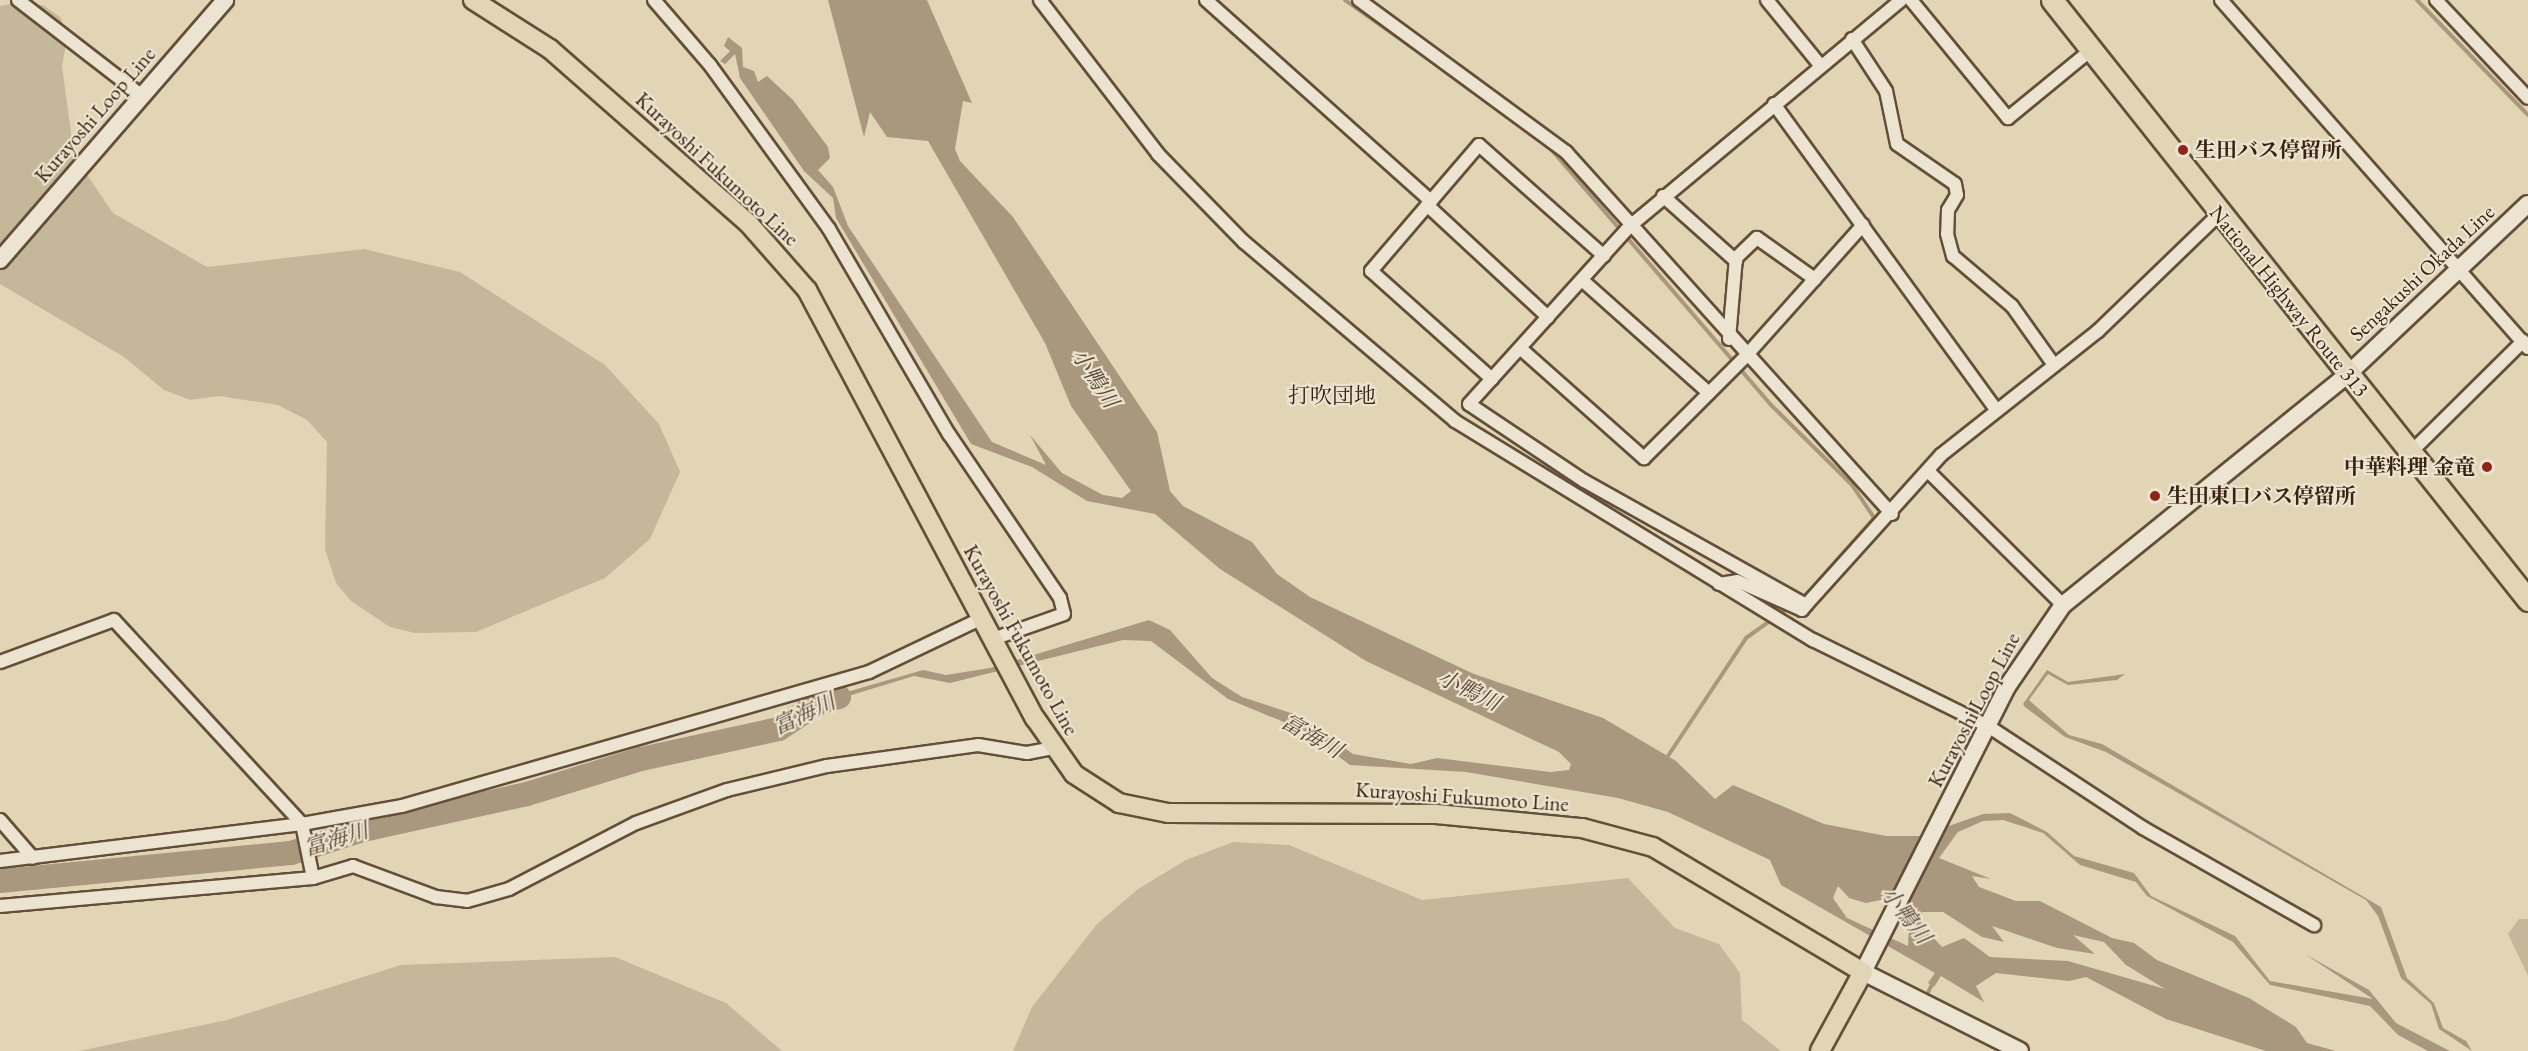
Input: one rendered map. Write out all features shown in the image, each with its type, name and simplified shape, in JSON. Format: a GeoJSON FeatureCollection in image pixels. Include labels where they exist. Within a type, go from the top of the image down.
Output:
{"type":"FeatureCollection","features":[{"type":"Feature","properties":{"kind":"highway","name":"National Highway Route 313"},"geometry":{"type":"LineString","coordinates":[[2052,0],[2219,214],[2528,600]]}},
{"type":"Feature","properties":{"kind":"main road","name":"Kurayoshi Loop Line"},"geometry":{"type":"LineString","coordinates":[[0,260],[225,0]]}},
{"type":"Feature","properties":{"kind":"main road","name":"Kurayoshi Fukumoto Line"},"geometry":{"type":"LineString","coordinates":[[475,0],[550,49],[787,264],[822,315],[994,642],[1053,748],[1096,790],[1143,809],[1426,813],[1616,836],[1686,864],[1863,972]]}},
{"type":"Feature","properties":{"kind":"main road","name":"Sengakushi Okada Line"},"geometry":{"type":"LineString","coordinates":[[2347,375],[2528,204]]}},
{"type":"Feature","properties":{"kind":"main road","name":"Kurayoshi Loop Line"},"geometry":{"type":"LineString","coordinates":[[1863,972],[1988,726],[2034,642],[2063,605],[2347,375]]}},
{"type":"Feature","properties":{"kind":"main road"},"geometry":{"type":"LineString","coordinates":[[1820,1051],[1863,972],[2019,1051]]}},
{"type":"Feature","properties":{"kind":"street"},"geometry":{"type":"LineString","coordinates":[[18,0],[141,95]]}},
{"type":"Feature","properties":{"kind":"street"},"geometry":{"type":"LineString","coordinates":[[654,0],[710,66],[829,230],[950,434],[1060,598],[1064,614],[994,642]]}},
{"type":"Feature","properties":{"kind":"street"},"geometry":{"type":"LineString","coordinates":[[1040,0],[1158,154],[1281,278],[1455,421],[1813,640],[1988,726],[2143,828],[2314,925]]}},
{"type":"Feature","properties":{"kind":"street"},"geometry":{"type":"LineString","coordinates":[[1206,0],[1429,203],[1548,317]]}},
{"type":"Feature","properties":{"kind":"street"},"geometry":{"type":"LineString","coordinates":[[1359,0],[1529,120],[1566,152],[1745,357],[1892,514]]}},
{"type":"Feature","properties":{"kind":"street"},"geometry":{"type":"LineString","coordinates":[[1767,0],[1820,65]]}},
{"type":"Feature","properties":{"kind":"street"},"geometry":{"type":"LineString","coordinates":[[1806,605],[1584,481],[1469,404],[1630,226],[1820,65],[1901,0]]}},
{"type":"Feature","properties":{"kind":"street"},"geometry":{"type":"LineString","coordinates":[[1911,0],[2008,118],[2091,50]]}},
{"type":"Feature","properties":{"kind":"street"},"geometry":{"type":"LineString","coordinates":[[2221,0],[2525,344],[2411,452]]}},
{"type":"Feature","properties":{"kind":"street"},"geometry":{"type":"LineString","coordinates":[[2436,0],[2528,98]]}},
{"type":"Feature","properties":{"kind":"street"},"geometry":{"type":"LineString","coordinates":[[1852,39],[1886,91],[1897,144],[1954,184],[1957,195],[1948,210],[1947,234],[1953,256],[2012,306],[2054,365]]}},
{"type":"Feature","properties":{"kind":"street"},"geometry":{"type":"LineString","coordinates":[[1774,104],[1996,409]]}},
{"type":"Feature","properties":{"kind":"street"},"geometry":{"type":"LineString","coordinates":[[1492,379],[1371,271],[1479,145],[1604,256]]}},
{"type":"Feature","properties":{"kind":"street"},"geometry":{"type":"LineString","coordinates":[[1663,196],[1736,261]]}},
{"type":"Feature","properties":{"kind":"street"},"geometry":{"type":"LineString","coordinates":[[1719,584],[1737,581],[1802,610],[1892,514],[1928,471],[1996,409],[2106,323],[2219,214]]}},
{"type":"Feature","properties":{"kind":"street"},"geometry":{"type":"LineString","coordinates":[[1520,348],[1644,458],[1745,357],[1863,225]]}},
{"type":"Feature","properties":{"kind":"street"},"geometry":{"type":"LineString","coordinates":[[1729,339],[1736,261],[1757,238],[1815,279]]}},
{"type":"Feature","properties":{"kind":"street"},"geometry":{"type":"LineString","coordinates":[[1582,280],[1709,393]]}},
{"type":"Feature","properties":{"kind":"street"},"geometry":{"type":"LineString","coordinates":[[1928,471],[2063,605]]}},
{"type":"Feature","properties":{"kind":"street"},"geometry":{"type":"LineString","coordinates":[[0,861],[303,827],[402,806],[869,672],[982,618]]}},
{"type":"Feature","properties":{"kind":"street"},"geometry":{"type":"LineString","coordinates":[[0,662],[114,620],[303,827],[313,875]]}},
{"type":"Feature","properties":{"kind":"street"},"geometry":{"type":"LineString","coordinates":[[0,906],[313,875],[353,866],[436,897],[467,901],[509,889],[636,823],[727,790],[827,766],[978,745],[1027,753],[1053,748]]}},
{"type":"Feature","properties":{"kind":"street"},"geometry":{"type":"LineString","coordinates":[[0,820],[33,858]]}},
{"type":"Feature","properties":{"kind":"shaded area"},"geometry":{"type":"Polygon","coordinates":[[[16,3],[43,5],[61,18],[67,39],[62,66],[72,140],[81,166],[113,213],[207,267],[364,249],[460,272],[605,365],[659,424],[680,472],[650,539],[605,578],[476,632],[415,633],[390,627],[351,601],[336,583],[325,549],[327,442],[307,420],[278,405],[219,396],[190,400],[164,390],[124,357],[0,284],[0,6],[16,3]]]}},
{"type":"Feature","properties":{"kind":"shaded area"},"geometry":{"type":"Polygon","coordinates":[[[1233,842],[1289,845],[1422,900],[1628,878],[1675,928],[1719,944],[1740,973],[1742,1020],[1781,1051],[1013,1051],[1032,1007],[1097,924],[1138,889],[1186,860],[1233,842]]]}},
{"type":"Feature","properties":{"kind":"shaded area"},"geometry":{"type":"Polygon","coordinates":[[[2519,919],[2528,919],[2528,976],[2508,934],[2519,919]]]}},
{"type":"Feature","properties":{"kind":"shaded area"},"geometry":{"type":"Polygon","coordinates":[[[615,957],[726,1003],[782,1051],[79,1051],[227,1020],[401,965],[615,957]]]}},
{"type":"Feature","properties":{"kind":"water","name":"小鴨川"},"geometry":{"type":"Polygon","coordinates":[[[828,0],[927,0],[972,103],[963,101],[955,149],[960,161],[1013,217],[1157,432],[1170,491],[1183,506],[1252,542],[1277,574],[1310,597],[1474,674],[1603,718],[1676,761],[1715,799],[1733,785],[1824,824],[1886,836],[1920,836],[1983,814],[2010,813],[2047,832],[2074,856],[2134,873],[2151,896],[2235,936],[2270,981],[2373,999],[2305,954],[2369,990],[2396,1023],[2450,1051],[2428,1051],[2398,1035],[2370,1006],[2270,985],[2233,942],[2147,896],[2136,882],[2080,865],[2043,833],[2003,820],[1983,821],[1958,832],[1939,858],[1991,879],[1972,876],[1979,887],[2016,901],[2040,901],[2112,938],[2134,943],[2157,960],[2249,998],[2296,1027],[2307,1043],[2336,1051],[2266,1051],[2166,1019],[2086,977],[2069,981],[1996,973],[1976,986],[1984,1002],[1941,976],[1934,987],[1928,983],[1935,973],[1781,885],[1770,860],[1668,812],[1618,798],[1466,772],[1350,765],[1303,730],[1228,699],[1151,641],[1123,640],[950,683],[914,676],[809,708],[805,704],[923,670],[946,675],[990,668],[1149,620],[1170,630],[1212,678],[1242,697],[1297,715],[1353,754],[1411,764],[1437,758],[1550,772],[1569,770],[1571,764],[1559,752],[1366,661],[1220,569],[1155,514],[1087,501],[1032,467],[971,444],[836,218],[833,198],[804,171],[740,78],[735,54],[725,64],[720,61],[730,51],[724,46],[728,37],[742,48],[743,67],[754,71],[758,82],[767,76],[793,100],[828,147],[830,158],[818,170],[833,187],[848,226],[992,442],[1046,465],[1030,435],[1062,473],[1103,495],[1122,498],[1131,491],[1071,406],[1045,343],[928,141],[887,137],[870,112],[864,137],[828,0]],[[1838,886],[1833,898],[1847,918],[1908,946],[1909,926],[1890,898],[1866,903],[1849,898],[1838,886]],[[1922,912],[1922,925],[1942,947],[1964,938],[1990,957],[2068,961],[2165,989],[2126,965],[2104,942],[2073,935],[2095,954],[2057,948],[1992,926],[2004,942],[1982,937],[1943,912],[1922,912]]]}},
{"type":"Feature","properties":{"kind":"water"},"geometry":{"type":"Polygon","coordinates":[[[2047,670],[2068,682],[2125,674],[2117,680],[2068,685],[2048,674],[2029,700],[2069,735],[2102,744],[2381,907],[2407,978],[2434,1003],[2443,1028],[2466,1041],[2472,1051],[2439,1029],[2431,1004],[2401,978],[2378,916],[2366,900],[2106,752],[2065,737],[2025,707],[2023,704],[2047,670]]]}},
{"type":"Feature","properties":{"kind":"waterway"},"geometry":{"type":"LineString","coordinates":[[1345,0],[1433,62]]}},
{"type":"Feature","properties":{"kind":"waterway"},"geometry":{"type":"LineString","coordinates":[[2417,0],[2528,115]]}},
{"type":"Feature","properties":{"kind":"waterway"},"geometry":{"type":"LineString","coordinates":[[1550,148],[1771,405],[1852,485],[1874,518],[1802,599]]}},
{"type":"Feature","properties":{"kind":"waterway"},"geometry":{"type":"LineString","coordinates":[[1666,759],[1746,638],[1788,608]]}},
{"type":"Feature","properties":{"kind":"waterway","name":"富海川"},"geometry":{"type":"LineString","coordinates":[[0,881],[291,853],[363,830],[527,794],[641,759],[779,729],[818,703],[839,697]]}},
{"type":"Feature","properties":{"kind":"waterway"},"geometry":{"type":"LineString","coordinates":[[1926,997],[1933,982]]}},
{"type":"Feature","properties":{"kind":"place","name":"生田バス停留所"},"geometry":{"type":"Point","coordinates":[2183,150]}},
{"type":"Feature","properties":{"kind":"place","name":"中華料理 金竜"},"geometry":{"type":"Point","coordinates":[2487,467]}},
{"type":"Feature","properties":{"kind":"place","name":"生田東口バス停留所"},"geometry":{"type":"Point","coordinates":[2155,496]}},
{"type":"Feature","properties":{"kind":"district","name":"打吹団地"},"geometry":{"type":"Point","coordinates":[1332,396]}}]}
